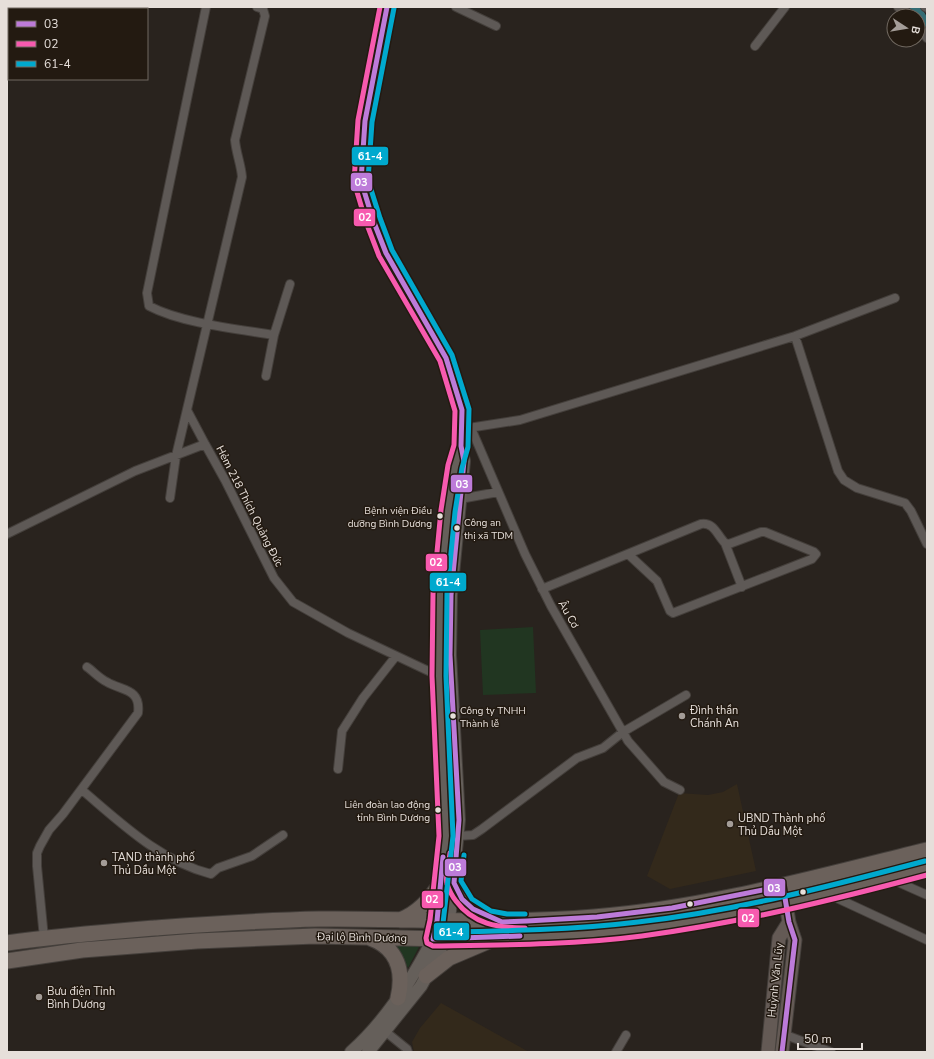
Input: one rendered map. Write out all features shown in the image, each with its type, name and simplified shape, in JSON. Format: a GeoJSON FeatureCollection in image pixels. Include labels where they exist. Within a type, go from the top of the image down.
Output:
{"type":"FeatureCollection","features":[{"type":"Feature","properties":{"kind":"highway","name":"Đại lộ Bình Dương"},"geometry":{"type":"LineString","coordinates":[[7,943],[44,938],[217,924],[318,919],[502,922],[581,918],[648,912],[696,904],[782,886],[794,876],[859,860],[868,865],[927,850]]}},
{"type":"Feature","properties":{"kind":"highway","name":"Đại lộ Bình Dương"},"geometry":{"type":"LineString","coordinates":[[7,961],[46,955],[197,941],[315,936],[439,939],[585,934],[640,929],[786,904],[927,868]]}},
{"type":"Feature","properties":{"kind":"highway"},"geometry":{"type":"LineString","coordinates":[[399,921],[415,912],[447,883],[473,909],[502,922]]}},
{"type":"Feature","properties":{"kind":"highway"},"geometry":{"type":"LineString","coordinates":[[782,886],[786,904]]}},
{"type":"Feature","properties":{"kind":"highway"},"geometry":{"type":"LineString","coordinates":[[439,939],[443,921]]}},
{"type":"Feature","properties":{"kind":"highway"},"geometry":{"type":"LineString","coordinates":[[368,937],[385,946],[397,961],[401,974],[398,998]]}},
{"type":"Feature","properties":{"kind":"highway"},"geometry":{"type":"LineString","coordinates":[[426,976],[441,963],[458,953],[501,937]]}},
{"type":"Feature","properties":{"kind":"highway"},"geometry":{"type":"LineString","coordinates":[[44,938],[46,955]]}},
{"type":"Feature","properties":{"kind":"main road"},"geometry":{"type":"LineString","coordinates":[[387,7],[365,121],[361,181],[373,220],[386,253],[446,358],[467,428],[455,466],[439,676],[459,820],[458,836],[447,883],[443,921]]}},
{"type":"Feature","properties":{"kind":"main road"},"geometry":{"type":"LineString","coordinates":[[450,543],[460,499],[464,461],[461,446]]}},
{"type":"Feature","properties":{"kind":"main road"},"geometry":{"type":"LineString","coordinates":[[446,594],[452,678],[446,836],[447,883]]}},
{"type":"Feature","properties":{"kind":"main road"},"geometry":{"type":"LineString","coordinates":[[439,676],[452,678]]}},
{"type":"Feature","properties":{"kind":"main road"},"geometry":{"type":"LineString","coordinates":[[786,904],[789,922]]}},
{"type":"Feature","properties":{"kind":"main road","name":"Huỳnh Văn Lũy"},"geometry":{"type":"LineString","coordinates":[[782,1052],[795,940],[789,922]]}},
{"type":"Feature","properties":{"kind":"main road","name":"Huỳnh Văn Lũy"},"geometry":{"type":"LineString","coordinates":[[768,1052],[779,938],[789,922]]}},
{"type":"Feature","properties":{"kind":"main road"},"geometry":{"type":"LineString","coordinates":[[368,1052],[386,1032],[421,986],[437,957],[439,939]]}},
{"type":"Feature","properties":{"kind":"main road"},"geometry":{"type":"LineString","coordinates":[[351,1052],[366,1039],[398,998],[421,962],[439,939]]}},
{"type":"Feature","properties":{"kind":"street"},"geometry":{"type":"LineString","coordinates":[[206,7],[147,293],[149,306],[159,311],[208,323],[274,335]]}},
{"type":"Feature","properties":{"kind":"street"},"geometry":{"type":"LineString","coordinates":[[170,498],[176,456],[242,177],[241,164],[236,153],[235,140],[265,16],[263,9],[257,7]]}},
{"type":"Feature","properties":{"kind":"street"},"geometry":{"type":"LineString","coordinates":[[456,7],[496,26]]}},
{"type":"Feature","properties":{"kind":"street"},"geometry":{"type":"LineString","coordinates":[[755,46],[785,7]]}},
{"type":"Feature","properties":{"kind":"street"},"geometry":{"type":"LineString","coordinates":[[266,376],[274,335],[290,284]]}},
{"type":"Feature","properties":{"kind":"street"},"geometry":{"type":"LineString","coordinates":[[467,428],[520,420],[795,336],[894,298]]}},
{"type":"Feature","properties":{"kind":"street"},"geometry":{"type":"LineString","coordinates":[[795,336],[838,471],[844,480],[857,488],[905,503],[911,511],[927,544]]}},
{"type":"Feature","properties":{"kind":"street"},"geometry":{"type":"LineString","coordinates":[[187,410],[205,444]]}},
{"type":"Feature","properties":{"kind":"street","name":"Âu Cơ"},"geometry":{"type":"LineString","coordinates":[[467,428],[542,589],[628,741],[664,782],[680,790]]}},
{"type":"Feature","properties":{"kind":"street","name":"Hẻm 218 Thích Quảng Đức"},"geometry":{"type":"LineString","coordinates":[[7,534],[135,471],[205,444],[225,480],[274,578],[293,602],[348,633],[439,676]]}},
{"type":"Feature","properties":{"kind":"street"},"geometry":{"type":"LineString","coordinates":[[460,499],[498,492]]}},
{"type":"Feature","properties":{"kind":"street"},"geometry":{"type":"LineString","coordinates":[[542,589],[701,524],[711,525],[725,543],[742,587]]}},
{"type":"Feature","properties":{"kind":"street"},"geometry":{"type":"LineString","coordinates":[[628,554],[657,581],[670,611],[673,613],[812,559],[816,554],[765,532],[761,532],[729,544],[725,543]]}},
{"type":"Feature","properties":{"kind":"street"},"geometry":{"type":"LineString","coordinates":[[338,769],[342,731],[363,698],[396,656]]}},
{"type":"Feature","properties":{"kind":"street"},"geometry":{"type":"LineString","coordinates":[[44,938],[37,854],[49,830],[82,790],[138,713],[139,705],[134,695],[120,686],[106,682],[87,667]]}},
{"type":"Feature","properties":{"kind":"street"},"geometry":{"type":"LineString","coordinates":[[458,836],[473,835],[577,758],[603,748],[623,732],[686,694]]}},
{"type":"Feature","properties":{"kind":"street"},"geometry":{"type":"LineString","coordinates":[[82,790],[156,850],[192,868],[211,874],[218,868],[252,856],[283,835]]}},
{"type":"Feature","properties":{"kind":"street"},"geometry":{"type":"LineString","coordinates":[[890,878],[927,895]]}},
{"type":"Feature","properties":{"kind":"street"},"geometry":{"type":"LineString","coordinates":[[826,893],[927,940]]}},
{"type":"Feature","properties":{"kind":"street"},"geometry":{"type":"LineString","coordinates":[[386,1032],[407,1049],[408,1052]]}},
{"type":"Feature","properties":{"kind":"street"},"geometry":{"type":"LineString","coordinates":[[783,1034],[830,1052]]}},
{"type":"Feature","properties":{"kind":"street"},"geometry":{"type":"LineString","coordinates":[[616,1052],[626,1035]]}},
{"type":"Feature","properties":{"kind":"shaded area"},"geometry":{"type":"Polygon","coordinates":[[[737,784],[756,871],[670,889],[647,876],[679,793],[708,795],[723,792],[737,784]]]}},
{"type":"Feature","properties":{"kind":"shaded area"},"geometry":{"type":"Polygon","coordinates":[[[441,1003],[529,1052],[414,1052],[412,1042],[420,1028],[441,1003]]]}},
{"type":"Feature","properties":{"kind":"green space"},"geometry":{"type":"Polygon","coordinates":[[[533,627],[536,693],[483,695],[480,630],[533,627]]]}},
{"type":"Feature","properties":{"kind":"green space"},"geometry":{"type":"Polygon","coordinates":[[[421,943],[408,968],[394,944],[421,943]]]}},
{"type":"Feature","properties":{"kind":"water"},"geometry":{"type":"Polygon","coordinates":[[[908,7],[922,8],[909,8],[908,7]]]}},
{"type":"Feature","properties":{"kind":"water"},"geometry":{"type":"Polygon","coordinates":[[[926,15],[927,17],[927,33],[926,31],[926,15]]]}},
{"type":"Feature","properties":{"kind":"transit line","name":"02"},"geometry":{"type":"LineString","coordinates":[[380,7],[358,120],[354,182],[366,222],[379,256],[440,361],[455,411],[454,445],[448,465],[441,510],[433,594],[432,676],[439,836],[430,920],[426,938],[427,943],[433,946],[538,944],[642,936],[750,918],[927,875]]}},
{"type":"Feature","properties":{"kind":"transit line","name":"03"},"geometry":{"type":"LineString","coordinates":[[387,7],[365,121],[361,181],[373,220],[386,253],[446,358],[462,410],[461,446],[464,461],[451,595],[450,655],[459,820],[454,883],[462,899],[473,909],[502,922],[597,917],[672,908],[783,886],[789,922],[795,940],[782,1052]]}},
{"type":"Feature","properties":{"kind":"transit line","name":"61-4"},"geometry":{"type":"LineString","coordinates":[[394,8],[372,122],[368,180],[392,250],[452,355],[469,409],[468,447],[462,468],[455,512],[447,594],[446,676],[453,836],[442,932],[515,931],[614,925],[674,917],[783,897],[925,861]]}},
{"type":"Feature","properties":{"kind":"transit line","name":"02"},"geometry":{"type":"LineString","coordinates":[[450,853],[447,884],[453,897],[463,909],[478,920],[496,926],[525,928]]}},
{"type":"Feature","properties":{"kind":"transit line","name":"61-4"},"geometry":{"type":"LineString","coordinates":[[464,855],[461,881],[472,899],[491,911],[507,914],[525,914]]}},
{"type":"Feature","properties":{"kind":"transit line","name":"03"},"geometry":{"type":"LineString","coordinates":[[443,857],[437,921],[433,939],[520,936]]}},
{"type":"Feature","properties":{"kind":"place","name":"Bệnh viện Điều dưỡng Bình Dương"},"geometry":{"type":"Point","coordinates":[440,516]}},
{"type":"Feature","properties":{"kind":"place","name":"Công an thị xã TDM"},"geometry":{"type":"Point","coordinates":[457,528]}},
{"type":"Feature","properties":{"kind":"place","name":"Công ty TNHH Thành lễ"},"geometry":{"type":"Point","coordinates":[453,716]}},
{"type":"Feature","properties":{"kind":"place","name":"Đình thần Chánh An"},"geometry":{"type":"Point","coordinates":[682,716]}},
{"type":"Feature","properties":{"kind":"place","name":"Liên đoàn lao động tỉnh Bình Dương"},"geometry":{"type":"Point","coordinates":[438,810]}},
{"type":"Feature","properties":{"kind":"place","name":"UBND Thành phố Thủ Dầu Một"},"geometry":{"type":"Point","coordinates":[730,824]}},
{"type":"Feature","properties":{"kind":"place","name":"TAND thành phố Thủ Dầu Một"},"geometry":{"type":"Point","coordinates":[104,863]}},
{"type":"Feature","properties":{"kind":"place","name":"Bưu điện Tỉnh Bình Dương"},"geometry":{"type":"Point","coordinates":[39,997]}}]}
